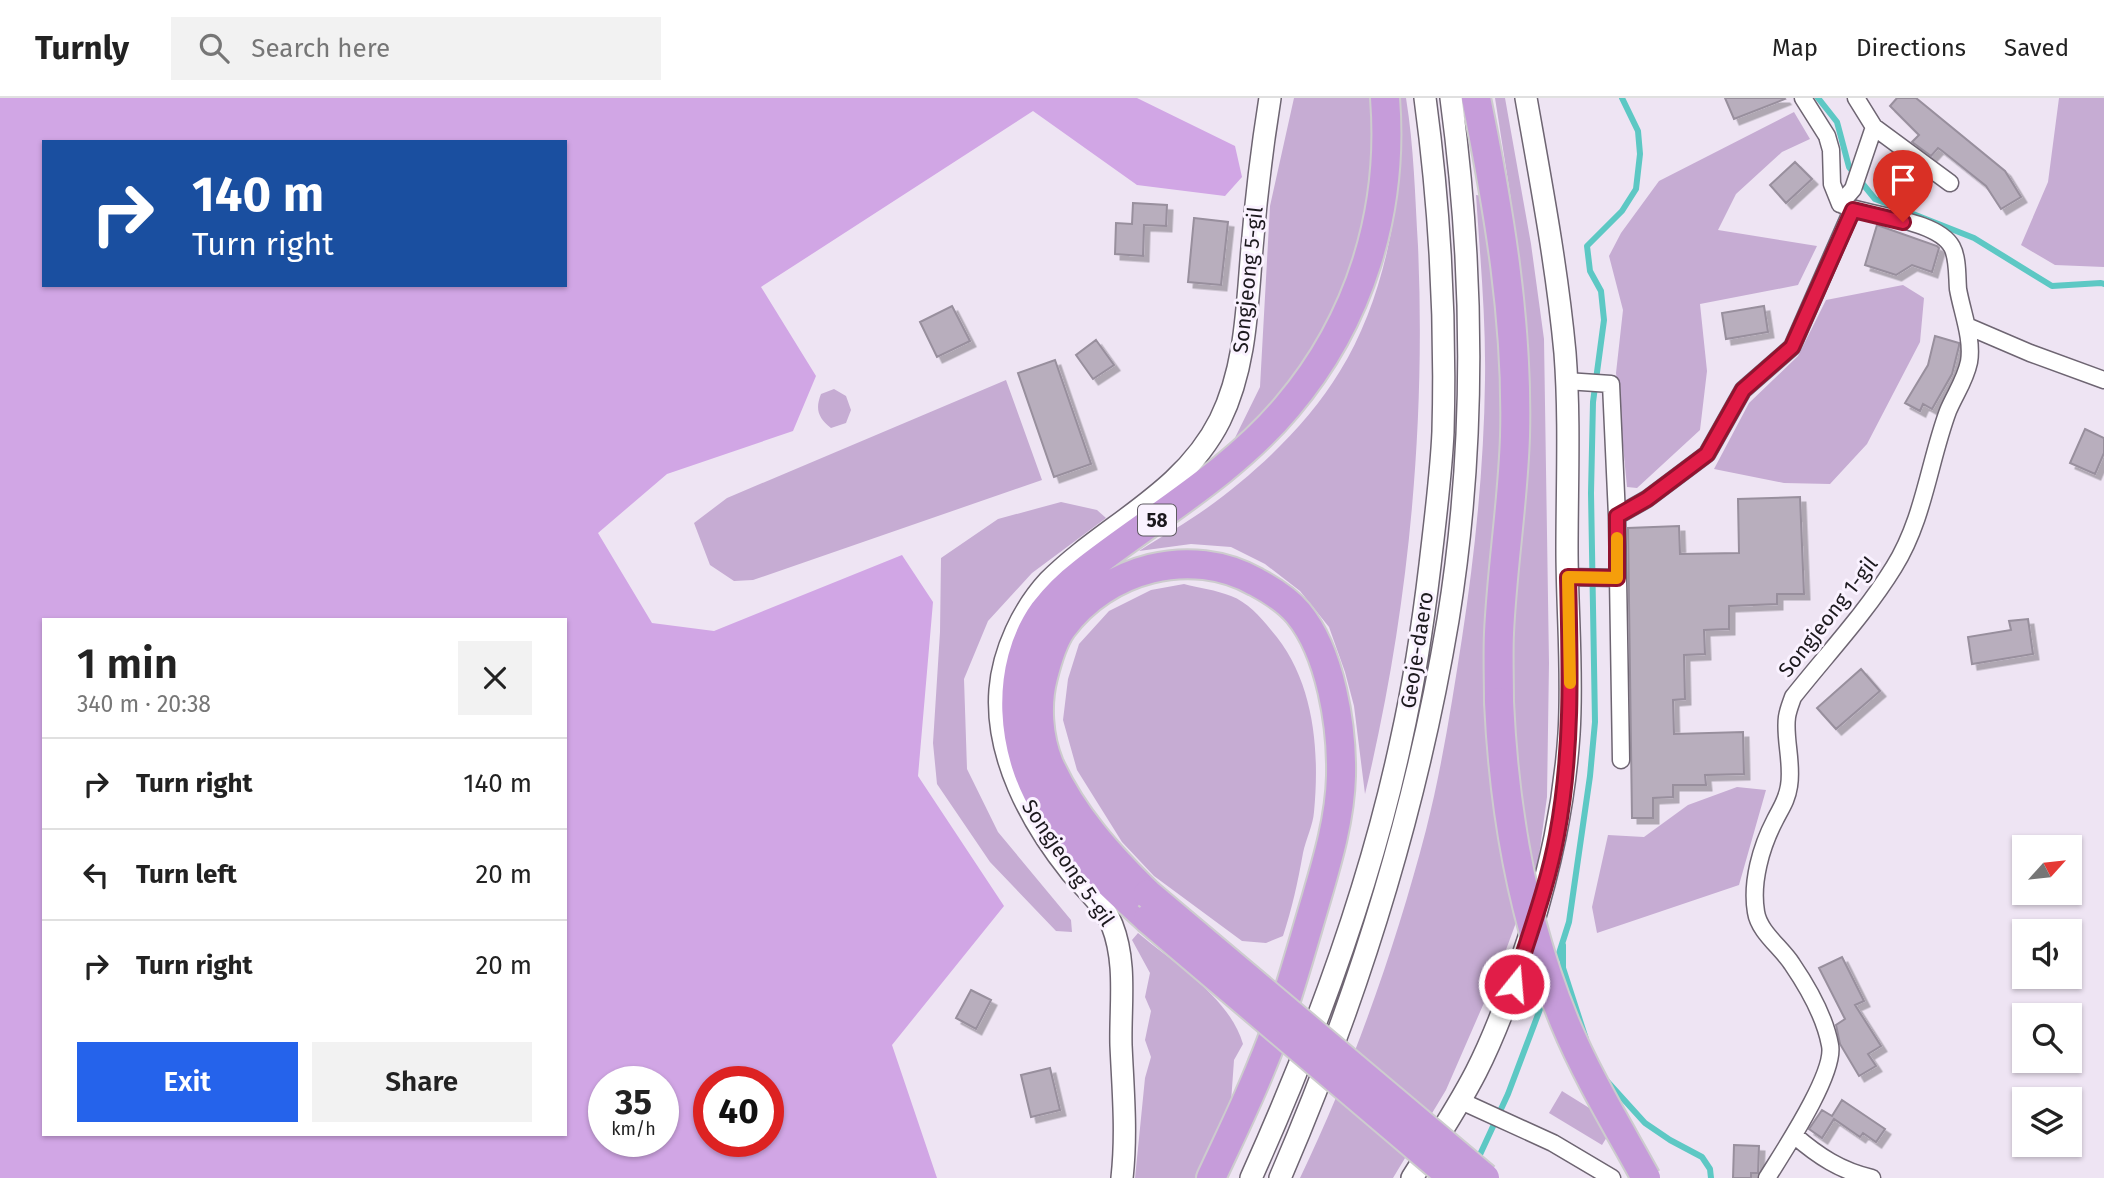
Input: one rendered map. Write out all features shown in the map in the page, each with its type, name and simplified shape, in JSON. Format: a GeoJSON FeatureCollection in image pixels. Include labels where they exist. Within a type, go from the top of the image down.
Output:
{"type":"FeatureCollection","features":[{"type":"Feature","properties":{"kind":"highway","name":"58"},"geometry":{"type":"LineString","coordinates":[[1385,98],[1386,153],[1382,205],[1372,251],[1351,304],[1323,360],[1286,408],[1247,448],[1167,513],[1080,575],[1044,611],[1026,648],[1017,684],[1017,714],[1020,744],[1046,808],[1068,839],[1107,883],[1148,907],[1485,1178]]}},
{"type":"Feature","properties":{"kind":"highway"},"geometry":{"type":"LineString","coordinates":[[1476,98],[1508,271],[1514,367],[1515,437],[1499,633],[1499,702],[1507,812],[1517,869],[1537,941],[1565,1023],[1609,1112],[1646,1178]]}},
{"type":"Feature","properties":{"kind":"highway"},"geometry":{"type":"LineString","coordinates":[[1148,907],[1072,808],[1048,761],[1039,712],[1040,689],[1047,661],[1061,629],[1081,607],[1104,589],[1157,565],[1214,565],[1243,575],[1271,590],[1297,612],[1308,629],[1330,685],[1339,729],[1341,778],[1332,844],[1305,938],[1263,1064],[1211,1178]]}},
{"type":"Feature","properties":{"kind":"highway","name":"58"},"geometry":{"type":"LineString","coordinates":[[1148,907],[1453,1178]]}},
{"type":"Feature","properties":{"kind":"street","name":"Songjeong 5-gil"},"geometry":{"type":"LineString","coordinates":[[1122,1178],[1125,1136],[1121,966],[1117,941],[1110,921],[1070,871],[1029,809],[1013,771],[1002,732],[1000,690],[1007,653],[1024,614],[1049,582],[1184,471],[1207,444],[1221,418],[1242,353],[1260,161],[1270,98]]}},
{"type":"Feature","properties":{"kind":"street","name":"Geoje-daero"},"geometry":{"type":"LineString","coordinates":[[1251,1178],[1289,1093],[1356,909],[1401,741],[1423,617],[1443,434],[1444,334],[1434,168],[1425,98]]}},
{"type":"Feature","properties":{"kind":"street","name":"Geoje-daero"},"geometry":{"type":"LineString","coordinates":[[1280,1178],[1317,1094],[1378,913],[1423,745],[1448,619],[1460,526],[1468,348],[1461,178],[1451,98]]}},
{"type":"Feature","properties":{"kind":"street"},"geometry":{"type":"LineString","coordinates":[[1412,1178],[1470,1104],[1514,984],[1545,885],[1557,836],[1569,732],[1566,382],[1555,262],[1526,98]]}},
{"type":"Feature","properties":{"kind":"street"},"geometry":{"type":"LineString","coordinates":[[1802,98],[1827,136],[1831,150],[1832,184],[1846,207]]}},
{"type":"Feature","properties":{"kind":"street"},"geometry":{"type":"LineString","coordinates":[[1856,98],[1874,127],[1950,183]]}},
{"type":"Feature","properties":{"kind":"street"},"geometry":{"type":"LineString","coordinates":[[1617,516],[1647,499],[1707,454],[1743,390],[1792,347],[1874,127]]}},
{"type":"Feature","properties":{"kind":"street","name":"Songjeong 1-gil"},"geometry":{"type":"LineString","coordinates":[[1767,1178],[1794,1135],[1823,1079],[1830,1062],[1831,1046],[1794,966],[1764,930],[1756,915],[1755,884],[1766,839],[1786,802],[1790,760],[1787,719],[1793,697],[1880,589],[1908,540],[1949,410],[1961,389],[1969,360],[1967,326],[1961,308],[1952,247],[1940,235],[1884,216],[1846,207]]}},
{"type":"Feature","properties":{"kind":"street"},"geometry":{"type":"LineString","coordinates":[[1967,326],[2104,380]]}},
{"type":"Feature","properties":{"kind":"street"},"geometry":{"type":"LineString","coordinates":[[1566,382],[1611,384],[1617,516],[1621,760]]}},
{"type":"Feature","properties":{"kind":"street"},"geometry":{"type":"LineString","coordinates":[[1568,577],[1617,578]]}},
{"type":"Feature","properties":{"kind":"street"},"geometry":{"type":"LineString","coordinates":[[1470,1104],[1553,1143],[1612,1178]]}},
{"type":"Feature","properties":{"kind":"street"},"geometry":{"type":"LineString","coordinates":[[1794,1135],[1818,1156],[1842,1169],[1872,1178]]}},
{"type":"Feature","properties":{"kind":"shaded area"},"geometry":{"type":"Polygon","coordinates":[[[0,98],[1137,98],[1235,146],[1242,177],[1225,196],[1137,185],[1033,111],[761,287],[816,376],[793,431],[667,474],[598,533],[652,623],[714,631],[902,555],[933,602],[918,776],[1004,906],[892,1045],[937,1178],[0,1178],[0,98]]]}},
{"type":"Feature","properties":{"kind":"shaded area"},"geometry":{"type":"Polygon","coordinates":[[[1294,98],[1373,98],[1374,159],[1369,199],[1362,230],[1342,290],[1314,347],[1274,406],[1230,448],[1260,387],[1270,206],[1294,98]]]}},
{"type":"Feature","properties":{"kind":"shaded area"},"geometry":{"type":"Polygon","coordinates":[[[1397,98],[1406,98],[1409,116],[1418,246],[1420,315],[1416,453],[1411,522],[1393,659],[1365,794],[1354,706],[1345,672],[1329,627],[1300,591],[1265,564],[1231,547],[1191,544],[1139,551],[1207,508],[1263,463],[1313,410],[1340,371],[1375,296],[1390,239],[1398,184],[1397,98]]]}},
{"type":"Feature","properties":{"kind":"shaded area"},"geometry":{"type":"Polygon","coordinates":[[[1495,98],[1505,98],[1531,244],[1544,339],[1549,663],[1547,797],[1538,863],[1500,966],[1446,1090],[1393,1178],[1300,1178],[1338,1094],[1401,919],[1426,830],[1446,734],[1471,574],[1483,445],[1485,334],[1476,195],[1511,200],[1495,98]]]}},
{"type":"Feature","properties":{"kind":"shaded area"},"geometry":{"type":"Polygon","coordinates":[[[2059,98],[2104,98],[2104,267],[2055,265],[2021,245],[2048,182],[2059,98]]]}},
{"type":"Feature","properties":{"kind":"shaded area"},"geometry":{"type":"Polygon","coordinates":[[[1794,112],[1810,139],[1782,152],[1736,194],[1718,230],[1817,246],[1798,285],[1700,304],[1707,371],[1700,430],[1637,488],[1627,487],[1616,373],[1623,310],[1609,256],[1621,233],[1659,181],[1794,112]]]}},
{"type":"Feature","properties":{"kind":"shaded area"},"geometry":{"type":"Polygon","coordinates":[[[1903,285],[1924,298],[1920,342],[1867,444],[1830,484],[1784,483],[1714,469],[1749,403],[1798,356],[1826,300],[1903,285]]]}},
{"type":"Feature","properties":{"kind":"shaded area"},"geometry":{"type":"Polygon","coordinates":[[[1006,380],[1042,480],[753,580],[734,581],[710,565],[694,523],[727,498],[1006,380]]]}},
{"type":"Feature","properties":{"kind":"shaded area"},"geometry":{"type":"Polygon","coordinates":[[[834,389],[846,396],[851,410],[846,423],[831,428],[823,421],[818,404],[821,394],[834,389]]]}},
{"type":"Feature","properties":{"kind":"shaded area"},"geometry":{"type":"Polygon","coordinates":[[[1061,502],[1097,510],[1106,518],[1032,573],[988,621],[964,679],[967,769],[998,832],[1071,920],[1072,932],[1056,931],[990,862],[937,784],[933,743],[940,632],[941,558],[998,519],[1061,502]]]}},
{"type":"Feature","properties":{"kind":"shaded area"},"geometry":{"type":"Polygon","coordinates":[[[1184,584],[1231,596],[1258,615],[1285,649],[1297,670],[1311,716],[1316,764],[1313,817],[1283,936],[1266,943],[1242,941],[1154,876],[1122,842],[1077,770],[1063,720],[1068,679],[1079,644],[1109,611],[1151,590],[1184,584]]]}},
{"type":"Feature","properties":{"kind":"shaded area"},"geometry":{"type":"Polygon","coordinates":[[[1737,787],[1766,790],[1739,885],[1597,933],[1592,907],[1608,835],[1644,837],[1688,805],[1737,787]]]}},
{"type":"Feature","properties":{"kind":"shaded area"},"geometry":{"type":"Polygon","coordinates":[[[1138,933],[1214,997],[1236,1027],[1243,1044],[1234,1060],[1231,1102],[1197,1178],[1135,1178],[1145,1078],[1151,1057],[1145,1040],[1151,1011],[1145,997],[1150,973],[1132,940],[1138,933]]]}},
{"type":"Feature","properties":{"kind":"shaded area"},"geometry":{"type":"Polygon","coordinates":[[[1562,1091],[1615,1124],[1602,1145],[1549,1113],[1562,1091]]]}},
{"type":"Feature","properties":{"kind":"building"},"geometry":{"type":"Polygon","coordinates":[[[1725,98],[1784,98],[1785,99],[1734,119],[1725,98]]]}},
{"type":"Feature","properties":{"kind":"building"},"geometry":{"type":"Polygon","coordinates":[[[1897,98],[1916,98],[2005,171],[2021,197],[2001,209],[1986,186],[1941,150],[1938,148],[1931,156],[1912,142],[1919,135],[1890,106],[1897,98]]]}},
{"type":"Feature","properties":{"kind":"building"},"geometry":{"type":"Polygon","coordinates":[[[1898,158],[1916,171],[1903,186],[1886,170],[1898,158]]]}},
{"type":"Feature","properties":{"kind":"building"},"geometry":{"type":"Polygon","coordinates":[[[1795,162],[1812,179],[1786,203],[1770,185],[1795,162]]]}},
{"type":"Feature","properties":{"kind":"building"},"geometry":{"type":"Polygon","coordinates":[[[1133,203],[1167,205],[1166,226],[1144,225],[1143,256],[1115,254],[1116,223],[1132,224],[1133,203]]]}},
{"type":"Feature","properties":{"kind":"building"},"geometry":{"type":"Polygon","coordinates":[[[1194,218],[1228,222],[1221,285],[1188,282],[1194,218]]]}},
{"type":"Feature","properties":{"kind":"building"},"geometry":{"type":"Polygon","coordinates":[[[1877,225],[1937,246],[1939,248],[1932,272],[1912,265],[1896,275],[1865,265],[1877,225]]]}},
{"type":"Feature","properties":{"kind":"building"},"geometry":{"type":"Polygon","coordinates":[[[952,306],[970,341],[937,357],[920,322],[952,306]]]}},
{"type":"Feature","properties":{"kind":"building"},"geometry":{"type":"Polygon","coordinates":[[[1764,306],[1768,332],[1726,339],[1722,313],[1764,306]]]}},
{"type":"Feature","properties":{"kind":"building"},"geometry":{"type":"Polygon","coordinates":[[[1935,336],[1959,343],[1959,346],[1952,374],[1932,409],[1923,404],[1920,411],[1905,403],[1928,365],[1935,336]]]}},
{"type":"Feature","properties":{"kind":"building"},"geometry":{"type":"Polygon","coordinates":[[[1096,340],[1114,365],[1093,379],[1076,355],[1096,340]]]}},
{"type":"Feature","properties":{"kind":"building"},"geometry":{"type":"Polygon","coordinates":[[[1055,360],[1091,464],[1054,477],[1018,373],[1055,360]]]}},
{"type":"Feature","properties":{"kind":"building"},"geometry":{"type":"Polygon","coordinates":[[[2085,429],[2104,438],[2104,453],[2095,474],[2070,463],[2085,429]]]}},
{"type":"Feature","properties":{"kind":"building"},"geometry":{"type":"Polygon","coordinates":[[[1800,497],[1804,594],[1777,594],[1777,604],[1729,606],[1729,629],[1704,630],[1705,654],[1684,655],[1685,699],[1673,700],[1674,734],[1743,732],[1744,774],[1705,775],[1706,785],[1673,785],[1673,797],[1653,798],[1653,818],[1632,818],[1628,528],[1679,526],[1680,554],[1739,553],[1738,499],[1800,497]]]}},
{"type":"Feature","properties":{"kind":"building"},"geometry":{"type":"Polygon","coordinates":[[[2028,619],[2033,654],[1972,664],[1968,637],[2011,630],[2009,621],[2028,619]]]}},
{"type":"Feature","properties":{"kind":"building"},"geometry":{"type":"Polygon","coordinates":[[[1861,669],[1880,691],[1836,729],[1817,708],[1861,669]]]}},
{"type":"Feature","properties":{"kind":"building"},"geometry":{"type":"Polygon","coordinates":[[[1842,957],[1864,1001],[1855,1005],[1881,1046],[1868,1054],[1876,1066],[1859,1076],[1840,1044],[1836,1025],[1845,1019],[1819,968],[1842,957]]]}},
{"type":"Feature","properties":{"kind":"building"},"geometry":{"type":"Polygon","coordinates":[[[971,990],[991,1000],[976,1029],[956,1018],[971,990]]]}},
{"type":"Feature","properties":{"kind":"building"},"geometry":{"type":"Polygon","coordinates":[[[1050,1068],[1060,1110],[1031,1117],[1021,1075],[1050,1068]]]}},
{"type":"Feature","properties":{"kind":"building"},"geometry":{"type":"Polygon","coordinates":[[[1842,1100],[1885,1129],[1876,1142],[1863,1133],[1860,1137],[1834,1119],[1822,1138],[1809,1129],[1822,1110],[1832,1116],[1842,1100]]]}},
{"type":"Feature","properties":{"kind":"building"},"geometry":{"type":"Polygon","coordinates":[[[1734,1145],[1759,1146],[1758,1173],[1751,1173],[1751,1178],[1733,1178],[1734,1145]]]}},
{"type":"Feature","properties":{"kind":"waterway"},"geometry":{"type":"LineString","coordinates":[[1555,966],[1569,922],[1595,722],[1591,493],[1593,402],[1604,320],[1601,291],[1590,271],[1587,246],[1622,211],[1636,189],[1640,154],[1638,131],[1622,98]]}},
{"type":"Feature","properties":{"kind":"waterway"},"geometry":{"type":"LineString","coordinates":[[1818,98],[1837,122],[1849,167],[1875,199],[1974,238],[2052,286],[2104,284]]}},
{"type":"Feature","properties":{"kind":"waterway"},"geometry":{"type":"LineString","coordinates":[[1563,945],[1563,968],[1586,1039]]}},
{"type":"Feature","properties":{"kind":"waterway"},"geometry":{"type":"LineString","coordinates":[[1477,1161],[1508,1094],[1545,996]]}},
{"type":"Feature","properties":{"kind":"waterway"},"geometry":{"type":"LineString","coordinates":[[1606,1080],[1645,1123],[1702,1157],[1710,1169],[1711,1178]]}},
{"type":"Feature","properties":{"kind":"slow traffic"},"geometry":{"type":"LineString","coordinates":[[1570,683],[1568,577],[1617,578],[1617,538]]}},
{"type":"Feature","properties":{"kind":"route"},"geometry":{"type":"LineString","coordinates":[[1514,984],[1545,885],[1557,836],[1565,782],[1569,732],[1568,577],[1617,578],[1617,516],[1647,499],[1707,454],[1743,390],[1792,347],[1853,210],[1903,222]]}}]}
